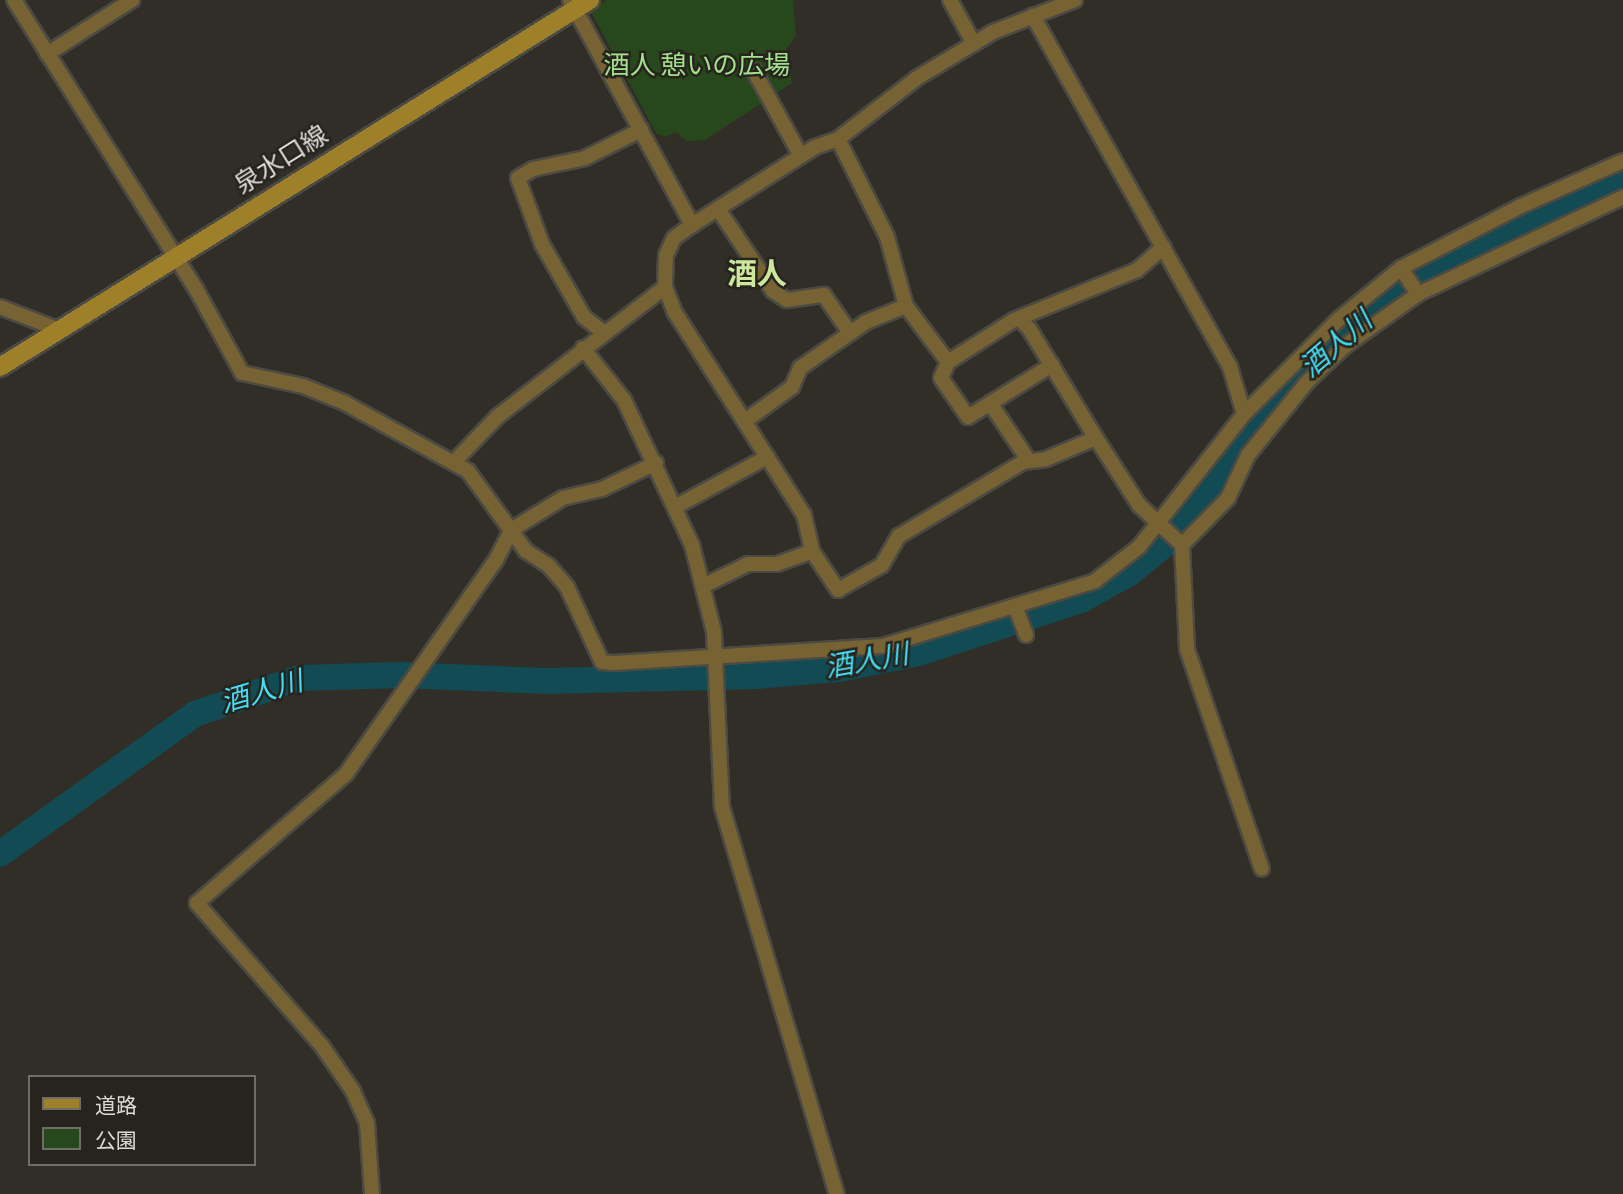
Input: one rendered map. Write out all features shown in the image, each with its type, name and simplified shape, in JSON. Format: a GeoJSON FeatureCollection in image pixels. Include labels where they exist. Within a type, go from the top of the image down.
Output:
{"type":"FeatureCollection","features":[{"type":"Feature","properties":{"kind":"main road","name":"泉水口線"},"geometry":{"type":"LineString","coordinates":[[0,367],[579,3]]}},
{"type":"Feature","properties":{"kind":"street"},"geometry":{"type":"LineString","coordinates":[[14,0],[175,259],[242,373],[303,386],[455,461],[468,471],[526,551],[549,566],[567,587],[602,662],[717,658],[883,646],[1095,581],[1139,547],[1244,414],[1339,319],[1401,268],[1521,205],[1623,161]]}},
{"type":"Feature","properties":{"kind":"street"},"geometry":{"type":"LineString","coordinates":[[47,54],[132,0]]}},
{"type":"Feature","properties":{"kind":"street"},"geometry":{"type":"LineString","coordinates":[[950,0],[974,44]]}},
{"type":"Feature","properties":{"kind":"street"},"geometry":{"type":"LineString","coordinates":[[1075,0],[1033,16],[974,44],[917,78],[838,139],[802,156],[692,225],[674,238],[666,255],[665,286],[674,311],[804,514],[812,551],[838,590],[862,580],[882,565],[899,536],[1029,461],[1046,459],[1096,438]]}},
{"type":"Feature","properties":{"kind":"street"},"geometry":{"type":"LineString","coordinates":[[579,3],[640,130],[692,225]]}},
{"type":"Feature","properties":{"kind":"street"},"geometry":{"type":"LineString","coordinates":[[1033,16],[1230,367],[1244,414]]}},
{"type":"Feature","properties":{"kind":"street"},"geometry":{"type":"LineString","coordinates":[[754,71],[802,156]]}},
{"type":"Feature","properties":{"kind":"street"},"geometry":{"type":"LineString","coordinates":[[603,332],[584,317],[542,244],[518,178],[533,169],[585,158],[640,130]]}},
{"type":"Feature","properties":{"kind":"street"},"geometry":{"type":"LineString","coordinates":[[838,139],[887,237],[906,306],[948,362]]}},
{"type":"Feature","properties":{"kind":"street"},"geometry":{"type":"LineString","coordinates":[[1182,545],[1228,498],[1248,455],[1308,382],[1345,346],[1418,294],[1623,197]]}},
{"type":"Feature","properties":{"kind":"street"},"geometry":{"type":"LineString","coordinates":[[718,209],[773,291],[787,300],[824,295],[850,333]]}},
{"type":"Feature","properties":{"kind":"street"},"geometry":{"type":"LineString","coordinates":[[1052,365],[968,417],[941,379],[948,362],[1019,318],[1137,270],[1163,247]]}},
{"type":"Feature","properties":{"kind":"street"},"geometry":{"type":"LineString","coordinates":[[1401,268],[1418,294]]}},
{"type":"Feature","properties":{"kind":"street"},"geometry":{"type":"LineString","coordinates":[[455,461],[497,417],[665,286]]}},
{"type":"Feature","properties":{"kind":"street"},"geometry":{"type":"LineString","coordinates":[[745,421],[792,387],[800,368],[850,333],[906,306]]}},
{"type":"Feature","properties":{"kind":"street"},"geometry":{"type":"LineString","coordinates":[[0,307],[60,330]]}},
{"type":"Feature","properties":{"kind":"street"},"geometry":{"type":"LineString","coordinates":[[1019,318],[1052,365],[1139,505],[1182,545],[1187,649],[1262,869]]}},
{"type":"Feature","properties":{"kind":"street"},"geometry":{"type":"LineString","coordinates":[[583,348],[624,400],[656,463],[703,586],[717,658],[722,807],[837,1194]]}},
{"type":"Feature","properties":{"kind":"street"},"geometry":{"type":"LineString","coordinates":[[990,403],[1029,461]]}},
{"type":"Feature","properties":{"kind":"street"},"geometry":{"type":"LineString","coordinates":[[675,508],[767,457]]}},
{"type":"Feature","properties":{"kind":"street"},"geometry":{"type":"LineString","coordinates":[[372,1194],[367,1123],[353,1091],[322,1046],[197,903],[346,774],[496,560],[511,530],[563,498],[602,489],[656,463]]}},
{"type":"Feature","properties":{"kind":"street"},"geometry":{"type":"LineString","coordinates":[[703,586],[748,564],[777,564],[812,551]]}},
{"type":"Feature","properties":{"kind":"street"},"geometry":{"type":"LineString","coordinates":[[1015,606],[1026,635]]}},
{"type":"Feature","properties":{"kind":"green space","name":"酒人 憩いの広場"},"geometry":{"type":"Polygon","coordinates":[[[607,0],[793,0],[796,36],[786,49],[792,83],[705,140],[687,141],[676,132],[665,137],[656,133],[590,10],[607,0]]]}},
{"type":"Feature","properties":{"kind":"waterway","name":"酒人川"},"geometry":{"type":"LineString","coordinates":[[0,854],[195,714],[299,678],[402,675],[548,681],[757,676],[839,669],[919,653],[1081,600],[1130,573],[1165,544],[1314,358],[1346,329],[1443,267],[1623,181]]}},
{"type":"Feature","properties":{"kind":"district","name":"酒人"},"geometry":{"type":"Point","coordinates":[757,275]}}]}
